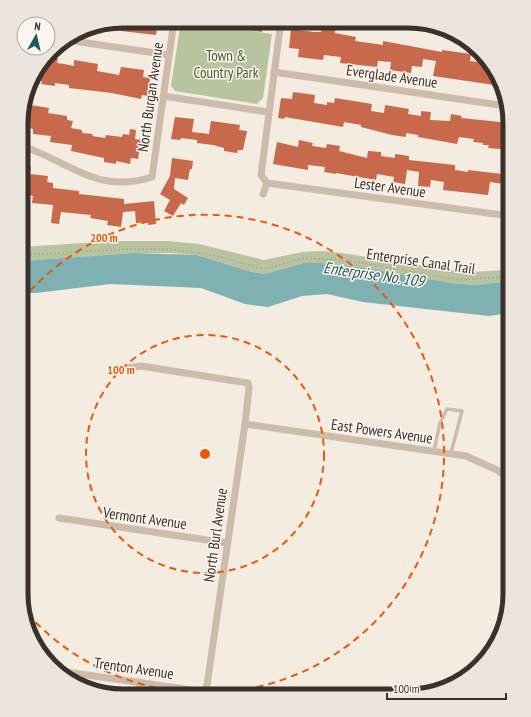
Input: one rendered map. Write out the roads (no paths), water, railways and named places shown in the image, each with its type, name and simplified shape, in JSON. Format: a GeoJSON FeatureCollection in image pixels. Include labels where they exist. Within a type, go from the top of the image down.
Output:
{"type":"FeatureCollection","features":[{"type":"Feature","properties":{"kind":"street","name":"North Burgan Avenue"},"geometry":{"type":"LineString","coordinates":[[28,149],[89,177],[119,181],[142,180],[152,177],[173,28]]}},
{"type":"Feature","properties":{"kind":"street"},"geometry":{"type":"LineString","coordinates":[[263,194],[267,182],[260,175],[281,28]]}},
{"type":"Feature","properties":{"kind":"street"},"geometry":{"type":"LineString","coordinates":[[75,41],[169,55]]}},
{"type":"Feature","properties":{"kind":"street","name":"Everglade Avenue"},"geometry":{"type":"LineString","coordinates":[[274,72],[501,105]]}},
{"type":"Feature","properties":{"kind":"street"},"geometry":{"type":"LineString","coordinates":[[163,96],[268,112]]}},
{"type":"Feature","properties":{"kind":"street","name":"Lester Avenue"},"geometry":{"type":"LineString","coordinates":[[267,182],[503,215]]}},
{"type":"Feature","properties":{"kind":"street","name":"North Burl Avenue"},"geometry":{"type":"LineString","coordinates":[[112,370],[141,366],[248,383],[249,388],[244,424],[205,689]]}},
{"type":"Feature","properties":{"kind":"street","name":"East Powers Avenue"},"geometry":{"type":"LineString","coordinates":[[244,424],[450,453],[481,462],[503,476]]}},
{"type":"Feature","properties":{"kind":"street","name":"Vermont Avenue"},"geometry":{"type":"LineString","coordinates":[[59,518],[227,543]]}},
{"type":"Feature","properties":{"kind":"street","name":"Trenton Avenue"},"geometry":{"type":"LineString","coordinates":[[69,672],[197,689]]}},
{"type":"Feature","properties":{"kind":"street"},"geometry":{"type":"LineString","coordinates":[[139,689],[140,682]]}},
{"type":"Feature","properties":{"kind":"lane"},"geometry":{"type":"LineString","coordinates":[[434,451],[440,423],[447,409],[462,411],[450,453]]}},
{"type":"Feature","properties":{"kind":"water","name":"Enterprise No. 109"},"geometry":{"type":"Polygon","coordinates":[[[134,253],[197,255],[252,272],[265,274],[305,263],[321,263],[366,268],[451,283],[476,285],[503,282],[503,314],[489,316],[363,302],[327,294],[302,296],[268,307],[245,304],[201,288],[110,284],[28,293],[28,261],[134,253]]]}},
{"type":"Feature","properties":{"kind":"park label","name":"Town & Country Park"},"geometry":{"type":"Point","coordinates":[226,64]}}]}
